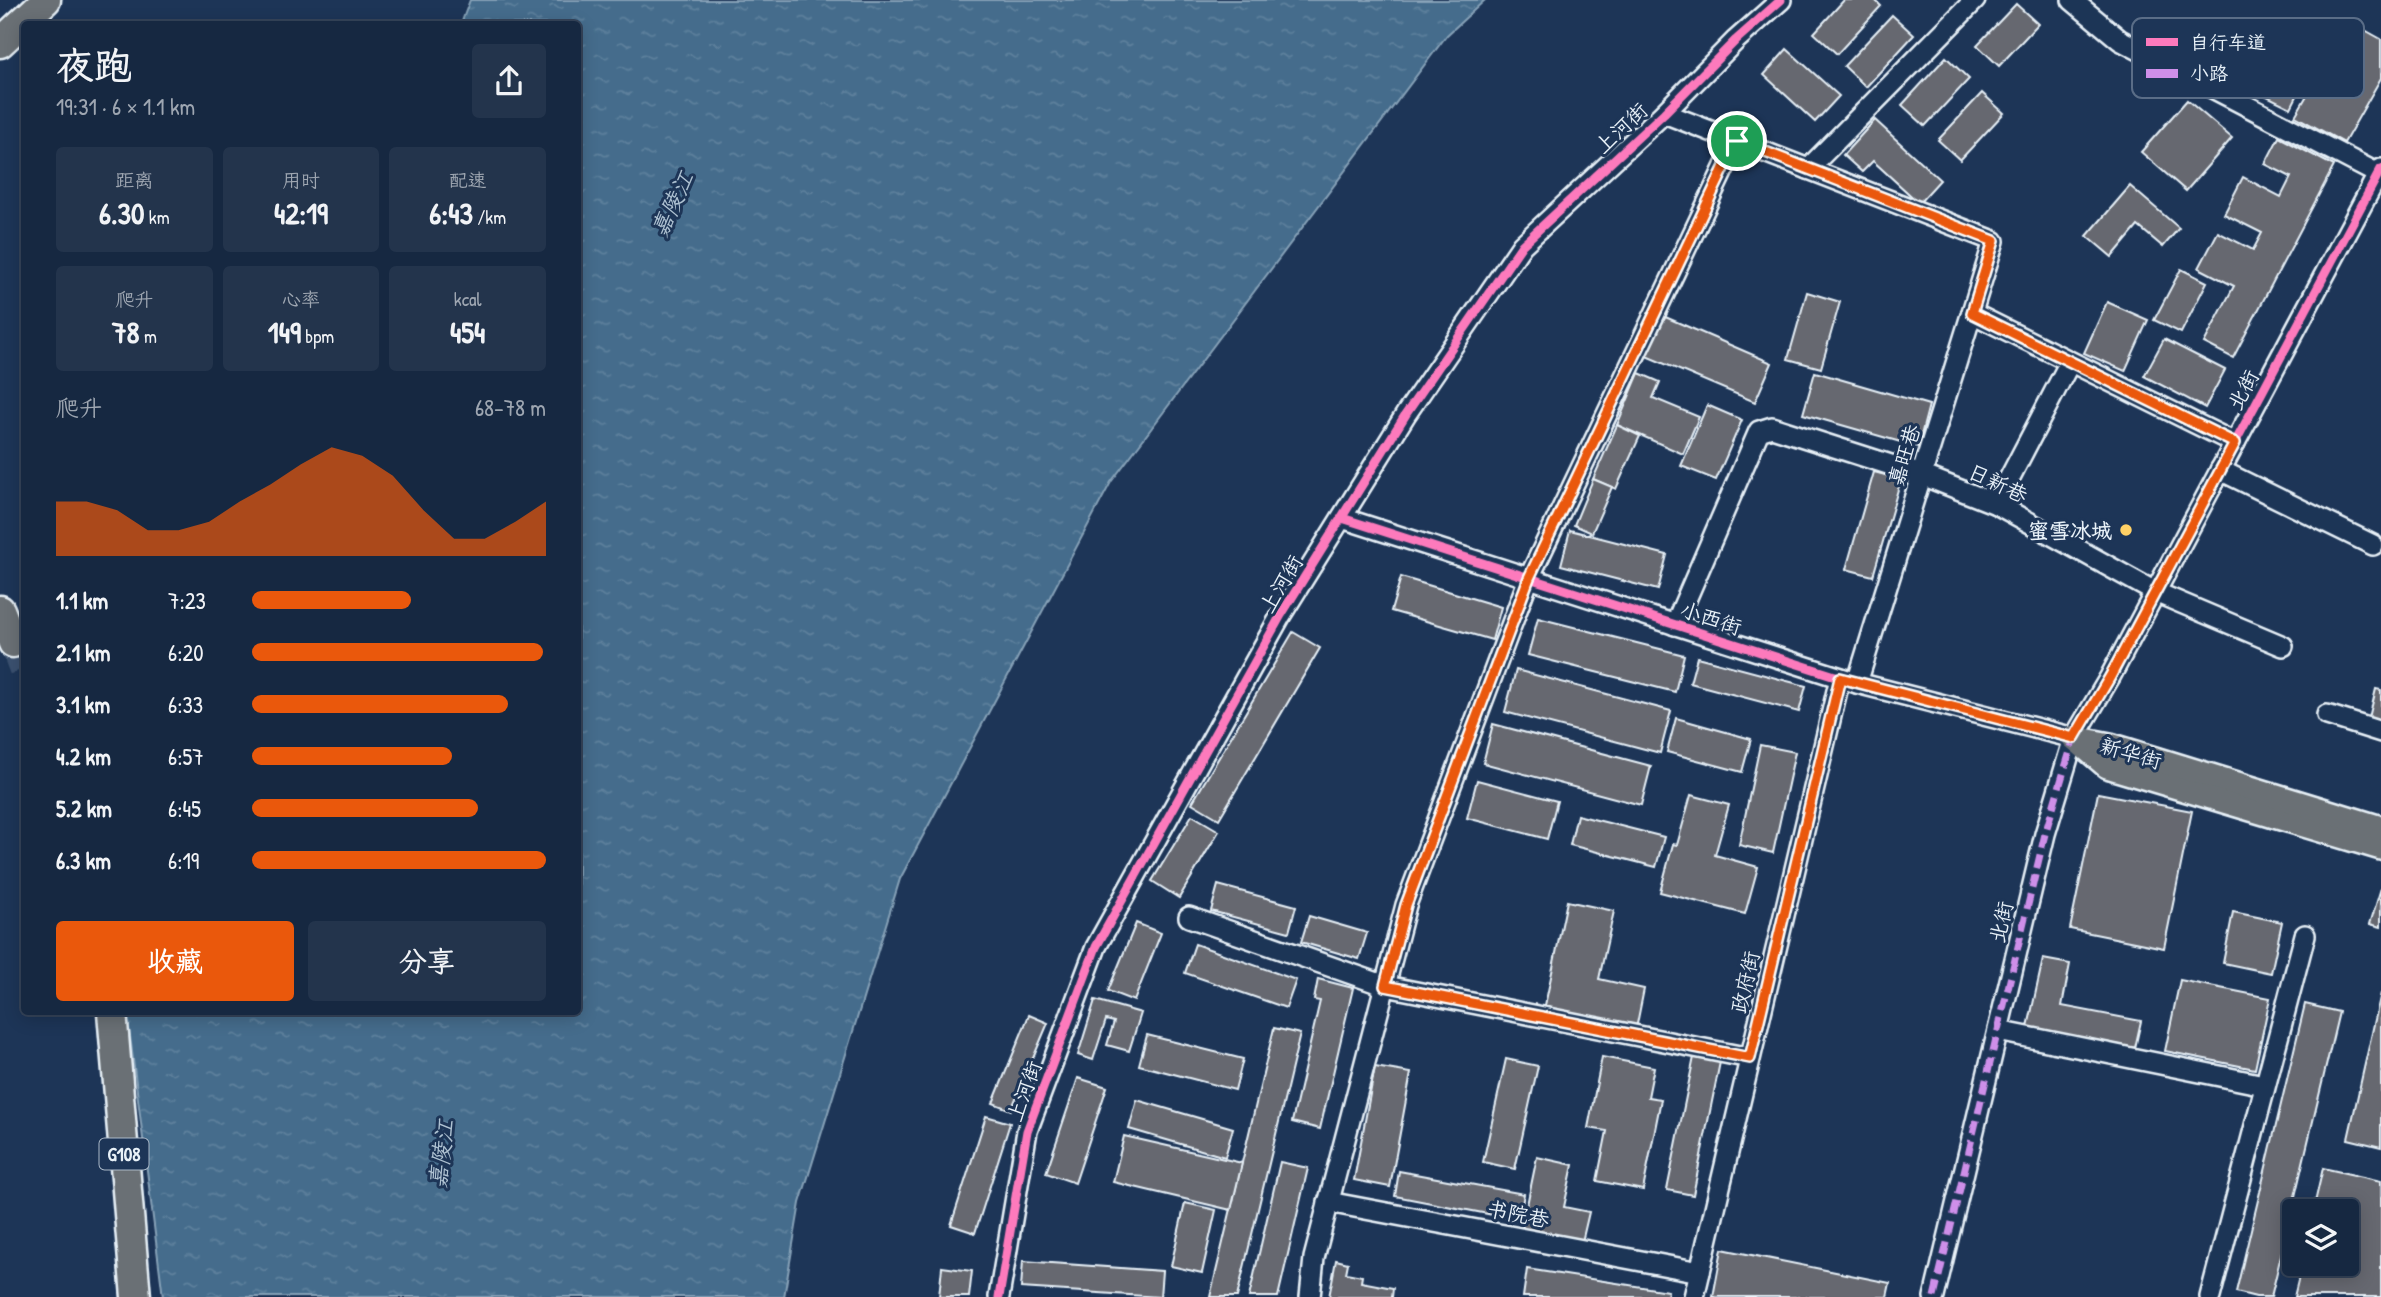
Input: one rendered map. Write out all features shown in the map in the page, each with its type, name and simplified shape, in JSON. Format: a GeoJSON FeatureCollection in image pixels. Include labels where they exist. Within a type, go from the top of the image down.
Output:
{"type":"FeatureCollection","features":[{"type":"Feature","properties":{"kind":"highway"},"geometry":{"type":"LineString","coordinates":[[24,21],[46,0]]}},
{"type":"Feature","properties":{"kind":"highway"},"geometry":{"type":"LineString","coordinates":[[0,43],[21,23]]}},
{"type":"Feature","properties":{"kind":"highway"},"geometry":{"type":"LineString","coordinates":[[0,610],[13,643]]}},
{"type":"Feature","properties":{"kind":"highway","name":"G108"},"geometry":{"type":"LineString","coordinates":[[112,1015],[136,1297]]}},
{"type":"Feature","properties":{"kind":"main road","name":"新华街"},"geometry":{"type":"LineString","coordinates":[[2074,738],[2110,746],[2381,828]]}},
{"type":"Feature","properties":{"kind":"main road","name":"新华街"},"geometry":{"type":"LineString","coordinates":[[2074,738],[2107,766],[2381,848]]}},
{"type":"Feature","properties":{"kind":"street","name":"上河街"},"geometry":{"type":"LineString","coordinates":[[999,1297],[1027,1131],[1096,947],[1281,615],[1406,414],[1522,245],[1664,113],[1735,40],[1781,0]]}},
{"type":"Feature","properties":{"kind":"street"},"geometry":{"type":"LineString","coordinates":[[1664,113],[1808,169],[1975,0]]}},
{"type":"Feature","properties":{"kind":"street"},"geometry":{"type":"LineString","coordinates":[[2072,0],[2120,40],[2132,46]]}},
{"type":"Feature","properties":{"kind":"street"},"geometry":{"type":"LineString","coordinates":[[2234,98],[2380,172]]}},
{"type":"Feature","properties":{"kind":"street"},"geometry":{"type":"LineString","coordinates":[[1310,1297],[1314,1258],[1406,905],[1529,578],[1737,141]]}},
{"type":"Feature","properties":{"kind":"street","name":"嘉旺巷"},"geometry":{"type":"LineString","coordinates":[[1808,169],[1994,241],[1922,475],[1849,680]]}},
{"type":"Feature","properties":{"kind":"street","name":"北街"},"geometry":{"type":"LineString","coordinates":[[1934,1297],[2045,834],[2074,738],[2380,172]]}},
{"type":"Feature","properties":{"kind":"street"},"geometry":{"type":"LineString","coordinates":[[1972,313],[2235,443]]}},
{"type":"Feature","properties":{"kind":"street"},"geometry":{"type":"LineString","coordinates":[[1996,504],[2070,362]]}},
{"type":"Feature","properties":{"kind":"street","name":"日新巷"},"geometry":{"type":"LineString","coordinates":[[1675,625],[1759,431],[1772,427],[1922,475],[1996,504],[2155,592],[2283,646]]}},
{"type":"Feature","properties":{"kind":"street"},"geometry":{"type":"LineString","coordinates":[[2220,470],[2373,545]]}},
{"type":"Feature","properties":{"kind":"street","name":"小西街"},"geometry":{"type":"LineString","coordinates":[[1342,518],[1849,680],[2074,738]]}},
{"type":"Feature","properties":{"kind":"street","name":"政府街"},"geometry":{"type":"LineString","coordinates":[[1694,1297],[1750,1058],[1849,680]]}},
{"type":"Feature","properties":{"kind":"street"},"geometry":{"type":"LineString","coordinates":[[2327,715],[2381,732]]}},
{"type":"Feature","properties":{"kind":"street"},"geometry":{"type":"LineString","coordinates":[[1189,917],[1385,986],[1750,1058]]}},
{"type":"Feature","properties":{"kind":"street"},"geometry":{"type":"LineString","coordinates":[[2210,1297],[2305,935]]}},
{"type":"Feature","properties":{"kind":"street"},"geometry":{"type":"LineString","coordinates":[[1998,1031],[2264,1085]]}},
{"type":"Feature","properties":{"kind":"street","name":"书院巷"},"geometry":{"type":"LineString","coordinates":[[1328,1202],[1700,1272]]}},
{"type":"Feature","properties":{"kind":"water","name":"嘉陵江"},"geometry":{"type":"Polygon","coordinates":[[[470,0],[1485,0],[1447,35],[1111,482],[900,879],[800,1203],[784,1297],[163,1297],[127,1015],[581,1015],[581,21],[462,21],[470,0]]]}},
{"type":"Feature","properties":{"kind":"building"},"geometry":{"type":"Polygon","coordinates":[[[1844,0],[1875,0],[1881,6],[1837,54],[1814,33],[1844,0]]]}},
{"type":"Feature","properties":{"kind":"building"},"geometry":{"type":"Polygon","coordinates":[[[2016,4],[2038,24],[1999,66],[1977,45],[2016,4]]]}},
{"type":"Feature","properties":{"kind":"building"},"geometry":{"type":"Polygon","coordinates":[[[1892,15],[1914,35],[1866,87],[1844,66],[1892,15]]]}},
{"type":"Feature","properties":{"kind":"building"},"geometry":{"type":"Polygon","coordinates":[[[2364,30],[2381,39],[2381,78],[2344,143],[2295,116],[2305,98],[2364,98],[2364,30]]]}},
{"type":"Feature","properties":{"kind":"building"},"geometry":{"type":"Polygon","coordinates":[[[1787,49],[1839,96],[1815,122],[1764,75],[1787,49]]]}},
{"type":"Feature","properties":{"kind":"building"},"geometry":{"type":"Polygon","coordinates":[[[1946,57],[1969,79],[1925,126],[1902,105],[1946,57]]]}},
{"type":"Feature","properties":{"kind":"building"},"geometry":{"type":"Polygon","coordinates":[[[1982,93],[2004,113],[1960,160],[1938,140],[1982,93]]]}},
{"type":"Feature","properties":{"kind":"building"},"geometry":{"type":"Polygon","coordinates":[[[2271,98],[2296,98],[2291,108],[2271,98]]]}},
{"type":"Feature","properties":{"kind":"building"},"geometry":{"type":"Polygon","coordinates":[[[2187,100],[2232,138],[2186,191],[2141,152],[2187,100]]]}},
{"type":"Feature","properties":{"kind":"building"},"geometry":{"type":"Polygon","coordinates":[[[1875,120],[1940,180],[1919,203],[1873,161],[1862,172],[1843,155],[1875,120]]]}},
{"type":"Feature","properties":{"kind":"building"},"geometry":{"type":"Polygon","coordinates":[[[2279,137],[2334,166],[2233,358],[2204,343],[2234,286],[2199,268],[2218,232],[2253,250],[2262,233],[2224,214],[2243,177],[2281,197],[2291,177],[2265,164],[2279,137]]]}},
{"type":"Feature","properties":{"kind":"building"},"geometry":{"type":"Polygon","coordinates":[[[2130,186],[2179,228],[2163,247],[2138,226],[2112,257],[2087,236],[2130,186]]]}},
{"type":"Feature","properties":{"kind":"building"},"geometry":{"type":"Polygon","coordinates":[[[2181,269],[2207,282],[2181,333],[2154,320],[2181,269]]]}},
{"type":"Feature","properties":{"kind":"building"},"geometry":{"type":"Polygon","coordinates":[[[1807,292],[1840,302],[1821,368],[1788,359],[1807,292]]]}},
{"type":"Feature","properties":{"kind":"building"},"geometry":{"type":"Polygon","coordinates":[[[2107,302],[2148,320],[2125,371],[2084,353],[2107,302]]]}},
{"type":"Feature","properties":{"kind":"building"},"geometry":{"type":"Polygon","coordinates":[[[1663,316],[1772,363],[1755,402],[1646,356],[1663,316]]]}},
{"type":"Feature","properties":{"kind":"building"},"geometry":{"type":"Polygon","coordinates":[[[2164,339],[2225,370],[2205,408],[2144,376],[2164,339]]]}},
{"type":"Feature","properties":{"kind":"building"},"geometry":{"type":"Polygon","coordinates":[[[1815,372],[1929,405],[1918,447],[1803,414],[1815,372]]]}},
{"type":"Feature","properties":{"kind":"building"},"geometry":{"type":"Polygon","coordinates":[[[1639,373],[1660,382],[1653,398],[1699,417],[1683,454],[1617,425],[1639,373]]]}},
{"type":"Feature","properties":{"kind":"building"},"geometry":{"type":"Polygon","coordinates":[[[1707,405],[1742,420],[1716,480],[1681,466],[1707,405]]]}},
{"type":"Feature","properties":{"kind":"building"},"geometry":{"type":"Polygon","coordinates":[[[1617,425],[1640,436],[1616,489],[1593,479],[1617,425]]]}},
{"type":"Feature","properties":{"kind":"building"},"geometry":{"type":"Polygon","coordinates":[[[1874,472],[1901,479],[1873,576],[1846,569],[1874,472]]]}},
{"type":"Feature","properties":{"kind":"building"},"geometry":{"type":"Polygon","coordinates":[[[1593,479],[1612,487],[1592,533],[1574,525],[1593,479]]]}},
{"type":"Feature","properties":{"kind":"building"},"geometry":{"type":"Polygon","coordinates":[[[1570,530],[1667,555],[1658,590],[1561,565],[1570,530]]]}},
{"type":"Feature","properties":{"kind":"building"},"geometry":{"type":"Polygon","coordinates":[[[1401,577],[1501,607],[1492,640],[1391,611],[1401,577]]]}},
{"type":"Feature","properties":{"kind":"building"},"geometry":{"type":"Polygon","coordinates":[[[1538,618],[1684,655],[1675,692],[1528,655],[1538,618]]]}},
{"type":"Feature","properties":{"kind":"building"},"geometry":{"type":"Polygon","coordinates":[[[1293,632],[1320,648],[1219,819],[1192,803],[1293,632]]]}},
{"type":"Feature","properties":{"kind":"building"},"geometry":{"type":"Polygon","coordinates":[[[1697,657],[1806,686],[1799,712],[1690,683],[1697,657]]]}},
{"type":"Feature","properties":{"kind":"building"},"geometry":{"type":"Polygon","coordinates":[[[1516,670],[1671,711],[1660,753],[1505,712],[1516,670]]]}},
{"type":"Feature","properties":{"kind":"building"},"geometry":{"type":"Polygon","coordinates":[[[2376,689],[2381,690],[2381,721],[2369,718],[2376,689]]]}},
{"type":"Feature","properties":{"kind":"building"},"geometry":{"type":"Polygon","coordinates":[[[1676,718],[1751,739],[1742,772],[1667,752],[1676,718]]]}},
{"type":"Feature","properties":{"kind":"building"},"geometry":{"type":"Polygon","coordinates":[[[1493,724],[1651,766],[1641,805],[1483,763],[1493,724]]]}},
{"type":"Feature","properties":{"kind":"building"},"geometry":{"type":"Polygon","coordinates":[[[1760,745],[1795,752],[1773,853],[1739,845],[1760,745]]]}},
{"type":"Feature","properties":{"kind":"building"},"geometry":{"type":"Polygon","coordinates":[[[1477,780],[1557,801],[1547,839],[1467,818],[1477,780]]]}},
{"type":"Feature","properties":{"kind":"building"},"geometry":{"type":"Polygon","coordinates":[[[2098,793],[2192,811],[2164,948],[2070,929],[2098,793]]]}},
{"type":"Feature","properties":{"kind":"building"},"geometry":{"type":"Polygon","coordinates":[[[1691,795],[1729,805],[1715,855],[1758,867],[1745,914],[1660,892],[1673,844],[1677,845],[1691,795]]]}},
{"type":"Feature","properties":{"kind":"building"},"geometry":{"type":"Polygon","coordinates":[[[1192,815],[1219,831],[1179,898],[1152,881],[1192,815]]]}},
{"type":"Feature","properties":{"kind":"building"},"geometry":{"type":"Polygon","coordinates":[[[1577,815],[1664,837],[1656,867],[1570,845],[1577,815]]]}},
{"type":"Feature","properties":{"kind":"building"},"geometry":{"type":"Polygon","coordinates":[[[1218,885],[1296,906],[1289,932],[1211,911],[1218,885]]]}},
{"type":"Feature","properties":{"kind":"building"},"geometry":{"type":"Polygon","coordinates":[[[2381,888],[2381,927],[2370,924],[2381,888]]]}},
{"type":"Feature","properties":{"kind":"building"},"geometry":{"type":"Polygon","coordinates":[[[1567,901],[1614,911],[1599,979],[1644,989],[1636,1029],[1544,1010],[1567,901]]]}},
{"type":"Feature","properties":{"kind":"building"},"geometry":{"type":"Polygon","coordinates":[[[2233,912],[2282,922],[2271,973],[2223,963],[2233,912]]]}},
{"type":"Feature","properties":{"kind":"building"},"geometry":{"type":"Polygon","coordinates":[[[1309,916],[1367,933],[1359,959],[1301,942],[1309,916]]]}},
{"type":"Feature","properties":{"kind":"building"},"geometry":{"type":"Polygon","coordinates":[[[1136,923],[1161,933],[1134,1001],[1108,991],[1136,923]]]}},
{"type":"Feature","properties":{"kind":"building"},"geometry":{"type":"Polygon","coordinates":[[[1195,944],[1296,980],[1286,1008],[1185,973],[1195,944]]]}},
{"type":"Feature","properties":{"kind":"building"},"geometry":{"type":"Polygon","coordinates":[[[2043,959],[2070,964],[2062,1006],[2141,1021],[2135,1048],[2028,1027],[2043,959]]]}},
{"type":"Feature","properties":{"kind":"building"},"geometry":{"type":"Polygon","coordinates":[[[1318,979],[1353,988],[1320,1129],[1292,1122],[1320,1001],[1314,1000],[1318,979]]]}},
{"type":"Feature","properties":{"kind":"building"},"geometry":{"type":"Polygon","coordinates":[[[2180,980],[2270,998],[2255,1069],[2165,1051],[2180,980]]]}},
{"type":"Feature","properties":{"kind":"building"},"geometry":{"type":"Polygon","coordinates":[[[2381,993],[2381,1147],[2348,1139],[2381,993]]]}},
{"type":"Feature","properties":{"kind":"building"},"geometry":{"type":"Polygon","coordinates":[[[1095,1000],[1141,1013],[1129,1051],[1107,1045],[1114,1022],[1106,1020],[1093,1060],[1078,1055],[1095,1000]]]}},
{"type":"Feature","properties":{"kind":"building"},"geometry":{"type":"Polygon","coordinates":[[[2305,1004],[2339,1012],[2294,1199],[2282,1199],[2282,1251],[2271,1297],[2256,1297],[2236,1292],[2305,1004]]]}},
{"type":"Feature","properties":{"kind":"building"},"geometry":{"type":"Polygon","coordinates":[[[1029,1015],[1048,1023],[1011,1110],[993,1103],[1029,1015]]]}},
{"type":"Feature","properties":{"kind":"building"},"geometry":{"type":"Polygon","coordinates":[[[1274,1028],[1300,1034],[1237,1297],[1210,1297],[1274,1028]]]}},
{"type":"Feature","properties":{"kind":"building"},"geometry":{"type":"Polygon","coordinates":[[[1147,1035],[1243,1059],[1235,1090],[1139,1065],[1147,1035]]]}},
{"type":"Feature","properties":{"kind":"building"},"geometry":{"type":"Polygon","coordinates":[[[1602,1057],[1654,1067],[1648,1097],[1661,1099],[1643,1190],[1597,1181],[1607,1131],[1588,1128],[1602,1057]]]}},
{"type":"Feature","properties":{"kind":"building"},"geometry":{"type":"Polygon","coordinates":[[[1694,1057],[1720,1062],[1693,1195],[1667,1190],[1694,1057]]]}},
{"type":"Feature","properties":{"kind":"building"},"geometry":{"type":"Polygon","coordinates":[[[1506,1059],[1538,1066],[1515,1169],[1483,1162],[1506,1059]]]}},
{"type":"Feature","properties":{"kind":"building"},"geometry":{"type":"Polygon","coordinates":[[[1375,1067],[1411,1073],[1390,1187],[1354,1180],[1375,1067]]]}},
{"type":"Feature","properties":{"kind":"building"},"geometry":{"type":"Polygon","coordinates":[[[1078,1078],[1107,1087],[1075,1183],[1046,1173],[1078,1078]]]}},
{"type":"Feature","properties":{"kind":"building"},"geometry":{"type":"Polygon","coordinates":[[[1137,1100],[1233,1128],[1225,1157],[1129,1129],[1137,1100]]]}},
{"type":"Feature","properties":{"kind":"building"},"geometry":{"type":"Polygon","coordinates":[[[986,1116],[1010,1123],[975,1233],[951,1225],[986,1116]]]}},
{"type":"Feature","properties":{"kind":"building"},"geometry":{"type":"Polygon","coordinates":[[[1124,1136],[1242,1163],[1231,1210],[1113,1182],[1124,1136]]]}},
{"type":"Feature","properties":{"kind":"building"},"geometry":{"type":"Polygon","coordinates":[[[1537,1157],[1573,1165],[1564,1207],[1589,1212],[1582,1242],[1522,1229],[1537,1157]]]}},
{"type":"Feature","properties":{"kind":"building"},"geometry":{"type":"Polygon","coordinates":[[[1280,1162],[1308,1168],[1278,1297],[1249,1297],[1280,1162]]]}},
{"type":"Feature","properties":{"kind":"building"},"geometry":{"type":"Polygon","coordinates":[[[2323,1168],[2381,1181],[2381,1297],[2294,1297],[2299,1276],[2359,1276],[2359,1199],[2316,1199],[2323,1168]]]}},
{"type":"Feature","properties":{"kind":"building"},"geometry":{"type":"Polygon","coordinates":[[[1399,1171],[1524,1194],[1519,1220],[1395,1196],[1399,1171]]]}},
{"type":"Feature","properties":{"kind":"building"},"geometry":{"type":"Polygon","coordinates":[[[1185,1203],[1216,1210],[1202,1273],[1171,1266],[1185,1203]]]}},
{"type":"Feature","properties":{"kind":"building"},"geometry":{"type":"Polygon","coordinates":[[[1722,1249],[1890,1283],[1887,1297],[1713,1297],[1722,1249]]]}},
{"type":"Feature","properties":{"kind":"building"},"geometry":{"type":"Polygon","coordinates":[[[1336,1260],[1348,1263],[1346,1273],[1362,1276],[1361,1282],[1393,1288],[1392,1297],[1329,1297],[1336,1260]]]}},
{"type":"Feature","properties":{"kind":"building"},"geometry":{"type":"Polygon","coordinates":[[[1023,1261],[1162,1271],[1160,1297],[1021,1288],[1023,1261]]]}},
{"type":"Feature","properties":{"kind":"building"},"geometry":{"type":"Polygon","coordinates":[[[942,1267],[972,1271],[969,1297],[939,1297],[942,1267]]]}},
{"type":"Feature","properties":{"kind":"building"},"geometry":{"type":"Polygon","coordinates":[[[1527,1269],[1668,1291],[1667,1297],[1523,1297],[1527,1269]]]}},
{"type":"Feature","properties":{"kind":"tunnel"},"geometry":{"type":"LineString","coordinates":[[13,643],[21,664]]}},
{"type":"Feature","properties":{"kind":"marked path"},"geometry":{"type":"LineString","coordinates":[[1934,1297],[2045,834],[2074,738]]}},
{"type":"Feature","properties":{"kind":"cycle path"},"geometry":{"type":"LineString","coordinates":[[999,1297],[1027,1131],[1096,947],[1281,615],[1406,414],[1522,245],[1781,0]]}},
{"type":"Feature","properties":{"kind":"cycle path"},"geometry":{"type":"LineString","coordinates":[[1342,518],[1857,683],[2074,738],[2110,677],[2381,169]]}},
{"type":"Feature","properties":{"kind":"place","name":"蜜雪冰城"},"geometry":{"type":"Point","coordinates":[2126,530]}},
{"type":"Feature","properties":{"kind":"route"},"geometry":{"type":"LineString","coordinates":[[1737,141],[1994,241],[1972,313],[2235,443],[2110,677],[2074,738],[1840,678],[1750,1058],[1385,986],[1406,905],[1529,578],[1737,141]]}}]}
